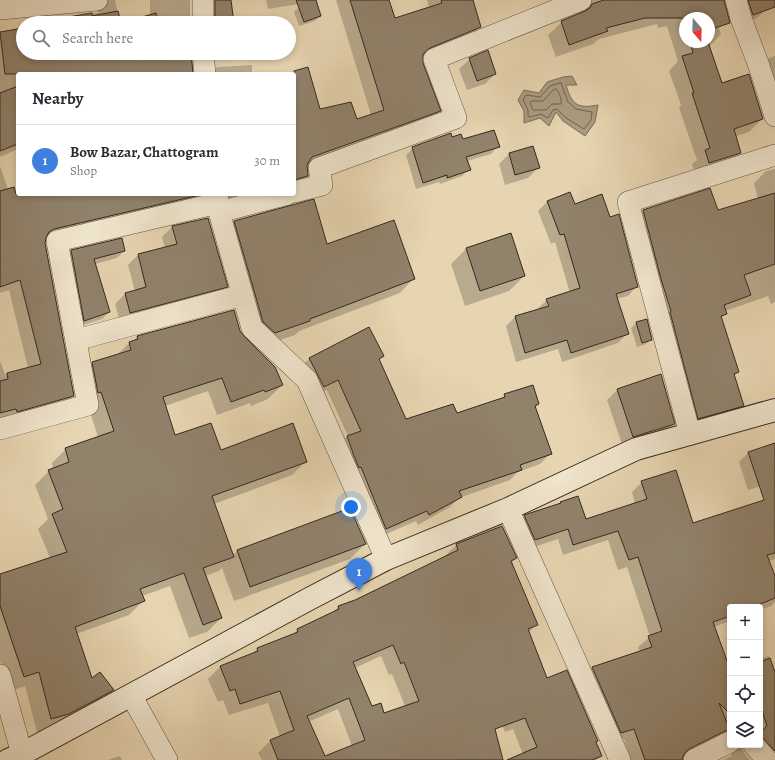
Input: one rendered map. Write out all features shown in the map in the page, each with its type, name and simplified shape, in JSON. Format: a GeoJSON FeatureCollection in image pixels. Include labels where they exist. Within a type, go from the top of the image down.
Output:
{"type":"FeatureCollection","features":[{"type":"Feature","properties":{"kind":"street"},"geometry":{"type":"LineString","coordinates":[[13,5],[98,0]]}},
{"type":"Feature","properties":{"kind":"street"},"geometry":{"type":"LineString","coordinates":[[203,0],[203,16]]}},
{"type":"Feature","properties":{"kind":"street"},"geometry":{"type":"LineString","coordinates":[[296,192],[322,185],[318,168],[456,118],[434,58],[581,0]]}},
{"type":"Feature","properties":{"kind":"street"},"geometry":{"type":"LineString","coordinates":[[736,0],[775,116]]}},
{"type":"Feature","properties":{"kind":"street"},"geometry":{"type":"LineString","coordinates":[[204,60],[205,72]]}},
{"type":"Feature","properties":{"kind":"street"},"geometry":{"type":"LineString","coordinates":[[690,434],[628,202],[775,155]]}},
{"type":"Feature","properties":{"kind":"street"},"geometry":{"type":"LineString","coordinates":[[0,429],[88,405],[57,241],[218,203],[272,196]]}},
{"type":"Feature","properties":{"kind":"street"},"geometry":{"type":"LineString","coordinates":[[218,203],[252,328],[307,380],[386,559]]}},
{"type":"Feature","properties":{"kind":"street"},"geometry":{"type":"LineString","coordinates":[[76,340],[243,296]]}},
{"type":"Feature","properties":{"kind":"street"},"geometry":{"type":"LineString","coordinates":[[0,674],[15,757],[386,559],[508,509],[636,449],[775,410]]}},
{"type":"Feature","properties":{"kind":"street"},"geometry":{"type":"LineString","coordinates":[[508,509],[620,760]]}},
{"type":"Feature","properties":{"kind":"street"},"geometry":{"type":"LineString","coordinates":[[131,695],[167,760]]}},
{"type":"Feature","properties":{"kind":"street"},"geometry":{"type":"LineString","coordinates":[[694,760],[727,744]]}},
{"type":"Feature","properties":{"kind":"street"},"geometry":{"type":"LineString","coordinates":[[757,748],[767,760]]}},
{"type":"Feature","properties":{"kind":"water"},"geometry":{"type":"Polygon","coordinates":[[[572,76],[577,85],[566,85],[573,101],[576,104],[585,106],[598,105],[595,122],[585,136],[563,121],[556,112],[549,126],[540,118],[524,123],[524,111],[518,100],[524,90],[539,93],[547,82],[572,76]]]}},
{"type":"Feature","properties":{"kind":"building"},"geometry":{"type":"Polygon","coordinates":[[[215,0],[231,0],[233,16],[215,16],[215,0]]]}},
{"type":"Feature","properties":{"kind":"building"},"geometry":{"type":"Polygon","coordinates":[[[296,0],[316,0],[321,16],[304,22],[296,0]]]}},
{"type":"Feature","properties":{"kind":"building"},"geometry":{"type":"Polygon","coordinates":[[[350,0],[389,0],[395,18],[442,3],[441,0],[473,0],[481,27],[430,48],[423,54],[423,63],[441,111],[312,157],[307,165],[308,176],[296,179],[296,72],[294,71],[308,67],[320,109],[351,102],[357,119],[384,110],[350,0]]]}},
{"type":"Feature","properties":{"kind":"building"},"geometry":{"type":"Polygon","coordinates":[[[604,0],[724,0],[730,23],[715,28],[715,12],[679,12],[679,18],[645,18],[606,28],[608,31],[569,45],[561,21],[585,11],[590,8],[592,4],[604,0]]]}},
{"type":"Feature","properties":{"kind":"building"},"geometry":{"type":"Polygon","coordinates":[[[748,0],[775,0],[775,7],[753,15],[748,0]]]}},
{"type":"Feature","properties":{"kind":"building"},"geometry":{"type":"Polygon","coordinates":[[[118,11],[119,16],[92,16],[118,11]]]}},
{"type":"Feature","properties":{"kind":"building"},"geometry":{"type":"Polygon","coordinates":[[[92,13],[92,16],[74,16],[92,13]]]}},
{"type":"Feature","properties":{"kind":"building"},"geometry":{"type":"Polygon","coordinates":[[[156,13],[156,16],[146,16],[156,13]]]}},
{"type":"Feature","properties":{"kind":"building"},"geometry":{"type":"Polygon","coordinates":[[[16,29],[16,60],[192,60],[193,72],[16,72],[16,74],[5,74],[0,32],[16,29]]]}},
{"type":"Feature","properties":{"kind":"building"},"geometry":{"type":"Polygon","coordinates":[[[692,48],[710,48],[722,83],[749,74],[763,119],[734,129],[741,153],[709,163],[705,150],[710,148],[692,93],[694,93],[682,56],[693,53],[692,48]]]}},
{"type":"Feature","properties":{"kind":"building"},"geometry":{"type":"Polygon","coordinates":[[[488,50],[496,74],[477,81],[469,58],[488,50]]]}},
{"type":"Feature","properties":{"kind":"building"},"geometry":{"type":"Polygon","coordinates":[[[16,87],[16,145],[0,151],[0,93],[16,87]]]}},
{"type":"Feature","properties":{"kind":"building"},"geometry":{"type":"Polygon","coordinates":[[[494,130],[500,147],[466,157],[471,170],[447,178],[447,175],[423,183],[412,147],[451,133],[452,137],[461,134],[463,139],[494,130]]]}},
{"type":"Feature","properties":{"kind":"building"},"geometry":{"type":"Polygon","coordinates":[[[533,146],[540,168],[515,175],[509,153],[533,146]]]}},
{"type":"Feature","properties":{"kind":"building"},"geometry":{"type":"Polygon","coordinates":[[[14,187],[16,196],[195,196],[54,229],[49,232],[45,243],[74,396],[17,412],[16,409],[0,413],[0,381],[8,379],[7,373],[41,364],[20,280],[0,287],[0,191],[14,187]]]}},
{"type":"Feature","properties":{"kind":"building"},"geometry":{"type":"Polygon","coordinates":[[[710,188],[718,210],[775,193],[775,264],[744,275],[751,295],[724,305],[727,314],[721,316],[739,372],[734,374],[744,406],[698,419],[670,312],[671,311],[643,210],[710,188]]]}},
{"type":"Feature","properties":{"kind":"building"},"geometry":{"type":"Polygon","coordinates":[[[570,192],[575,204],[602,194],[610,217],[619,214],[638,287],[616,294],[629,334],[571,353],[567,340],[525,353],[515,316],[549,306],[546,299],[580,288],[564,234],[560,235],[547,201],[570,192]]]}},
{"type":"Feature","properties":{"kind":"building"},"geometry":{"type":"Polygon","coordinates":[[[314,199],[327,244],[394,220],[415,279],[310,319],[310,321],[275,333],[263,322],[234,221],[314,199]]]}},
{"type":"Feature","properties":{"kind":"building"},"geometry":{"type":"Polygon","coordinates":[[[208,218],[228,287],[130,313],[125,293],[146,287],[138,254],[177,244],[172,226],[208,218]]]}},
{"type":"Feature","properties":{"kind":"building"},"geometry":{"type":"Polygon","coordinates":[[[511,233],[525,276],[480,291],[466,248],[511,233]]]}},
{"type":"Feature","properties":{"kind":"building"},"geometry":{"type":"Polygon","coordinates":[[[122,238],[125,251],[94,259],[110,312],[84,321],[71,250],[122,238]]]}},
{"type":"Feature","properties":{"kind":"building"},"geometry":{"type":"Polygon","coordinates":[[[234,310],[240,331],[275,367],[283,385],[231,402],[222,378],[163,397],[175,435],[211,423],[221,450],[293,423],[307,462],[212,496],[234,557],[203,568],[222,618],[203,625],[184,573],[140,589],[145,601],[75,627],[92,678],[100,672],[114,690],[69,714],[51,719],[39,672],[24,677],[0,606],[0,574],[67,552],[52,514],[63,509],[48,470],[69,462],[65,448],[114,431],[101,392],[98,393],[92,362],[131,350],[129,342],[138,339],[137,336],[234,310]]]}},
{"type":"Feature","properties":{"kind":"building"},"geometry":{"type":"Polygon","coordinates":[[[647,319],[652,340],[642,343],[636,322],[647,319]]]}},
{"type":"Feature","properties":{"kind":"building"},"geometry":{"type":"Polygon","coordinates":[[[369,327],[384,356],[379,359],[406,419],[453,404],[457,413],[505,397],[504,394],[533,385],[539,404],[535,406],[552,454],[520,465],[522,470],[459,491],[462,497],[429,515],[427,511],[386,529],[361,467],[359,468],[347,436],[361,431],[338,380],[324,387],[309,358],[369,327]]]}},
{"type":"Feature","properties":{"kind":"building"},"geometry":{"type":"Polygon","coordinates":[[[661,374],[675,424],[633,437],[617,389],[661,374]]]}},
{"type":"Feature","properties":{"kind":"building"},"geometry":{"type":"Polygon","coordinates":[[[775,443],[775,553],[767,555],[775,576],[775,598],[760,604],[727,604],[727,617],[713,622],[727,661],[727,711],[719,703],[727,723],[727,731],[689,749],[684,754],[682,760],[645,760],[634,729],[621,733],[592,667],[652,647],[648,636],[662,631],[638,557],[629,560],[618,531],[573,545],[568,529],[535,540],[524,515],[578,496],[586,519],[647,499],[641,481],[676,470],[693,523],[764,500],[748,452],[775,443]]]}},
{"type":"Feature","properties":{"kind":"building"},"geometry":{"type":"Polygon","coordinates":[[[350,508],[366,544],[250,587],[237,550],[350,508]]]}},
{"type":"Feature","properties":{"kind":"building"},"geometry":{"type":"Polygon","coordinates":[[[502,526],[517,558],[511,561],[538,625],[528,629],[547,678],[567,670],[598,741],[596,742],[602,756],[592,760],[507,760],[537,747],[525,718],[495,729],[503,760],[278,760],[270,740],[294,730],[280,691],[240,704],[235,689],[230,691],[220,666],[258,651],[257,648],[298,632],[297,629],[339,609],[338,606],[355,600],[458,550],[456,544],[502,526]],[[393,645],[353,662],[372,706],[381,703],[384,713],[419,701],[404,662],[401,664],[393,645]],[[349,698],[307,716],[325,756],[365,740],[349,698]]]}},
{"type":"Feature","properties":{"kind":"building"},"geometry":{"type":"Polygon","coordinates":[[[770,658],[775,672],[775,751],[763,738],[763,730],[767,726],[763,713],[763,661],[770,658]]]}},
{"type":"Feature","properties":{"kind":"place","name":"Bow Bazar, Chattogram"},"geometry":{"type":"Point","coordinates":[359,591]}}]}
